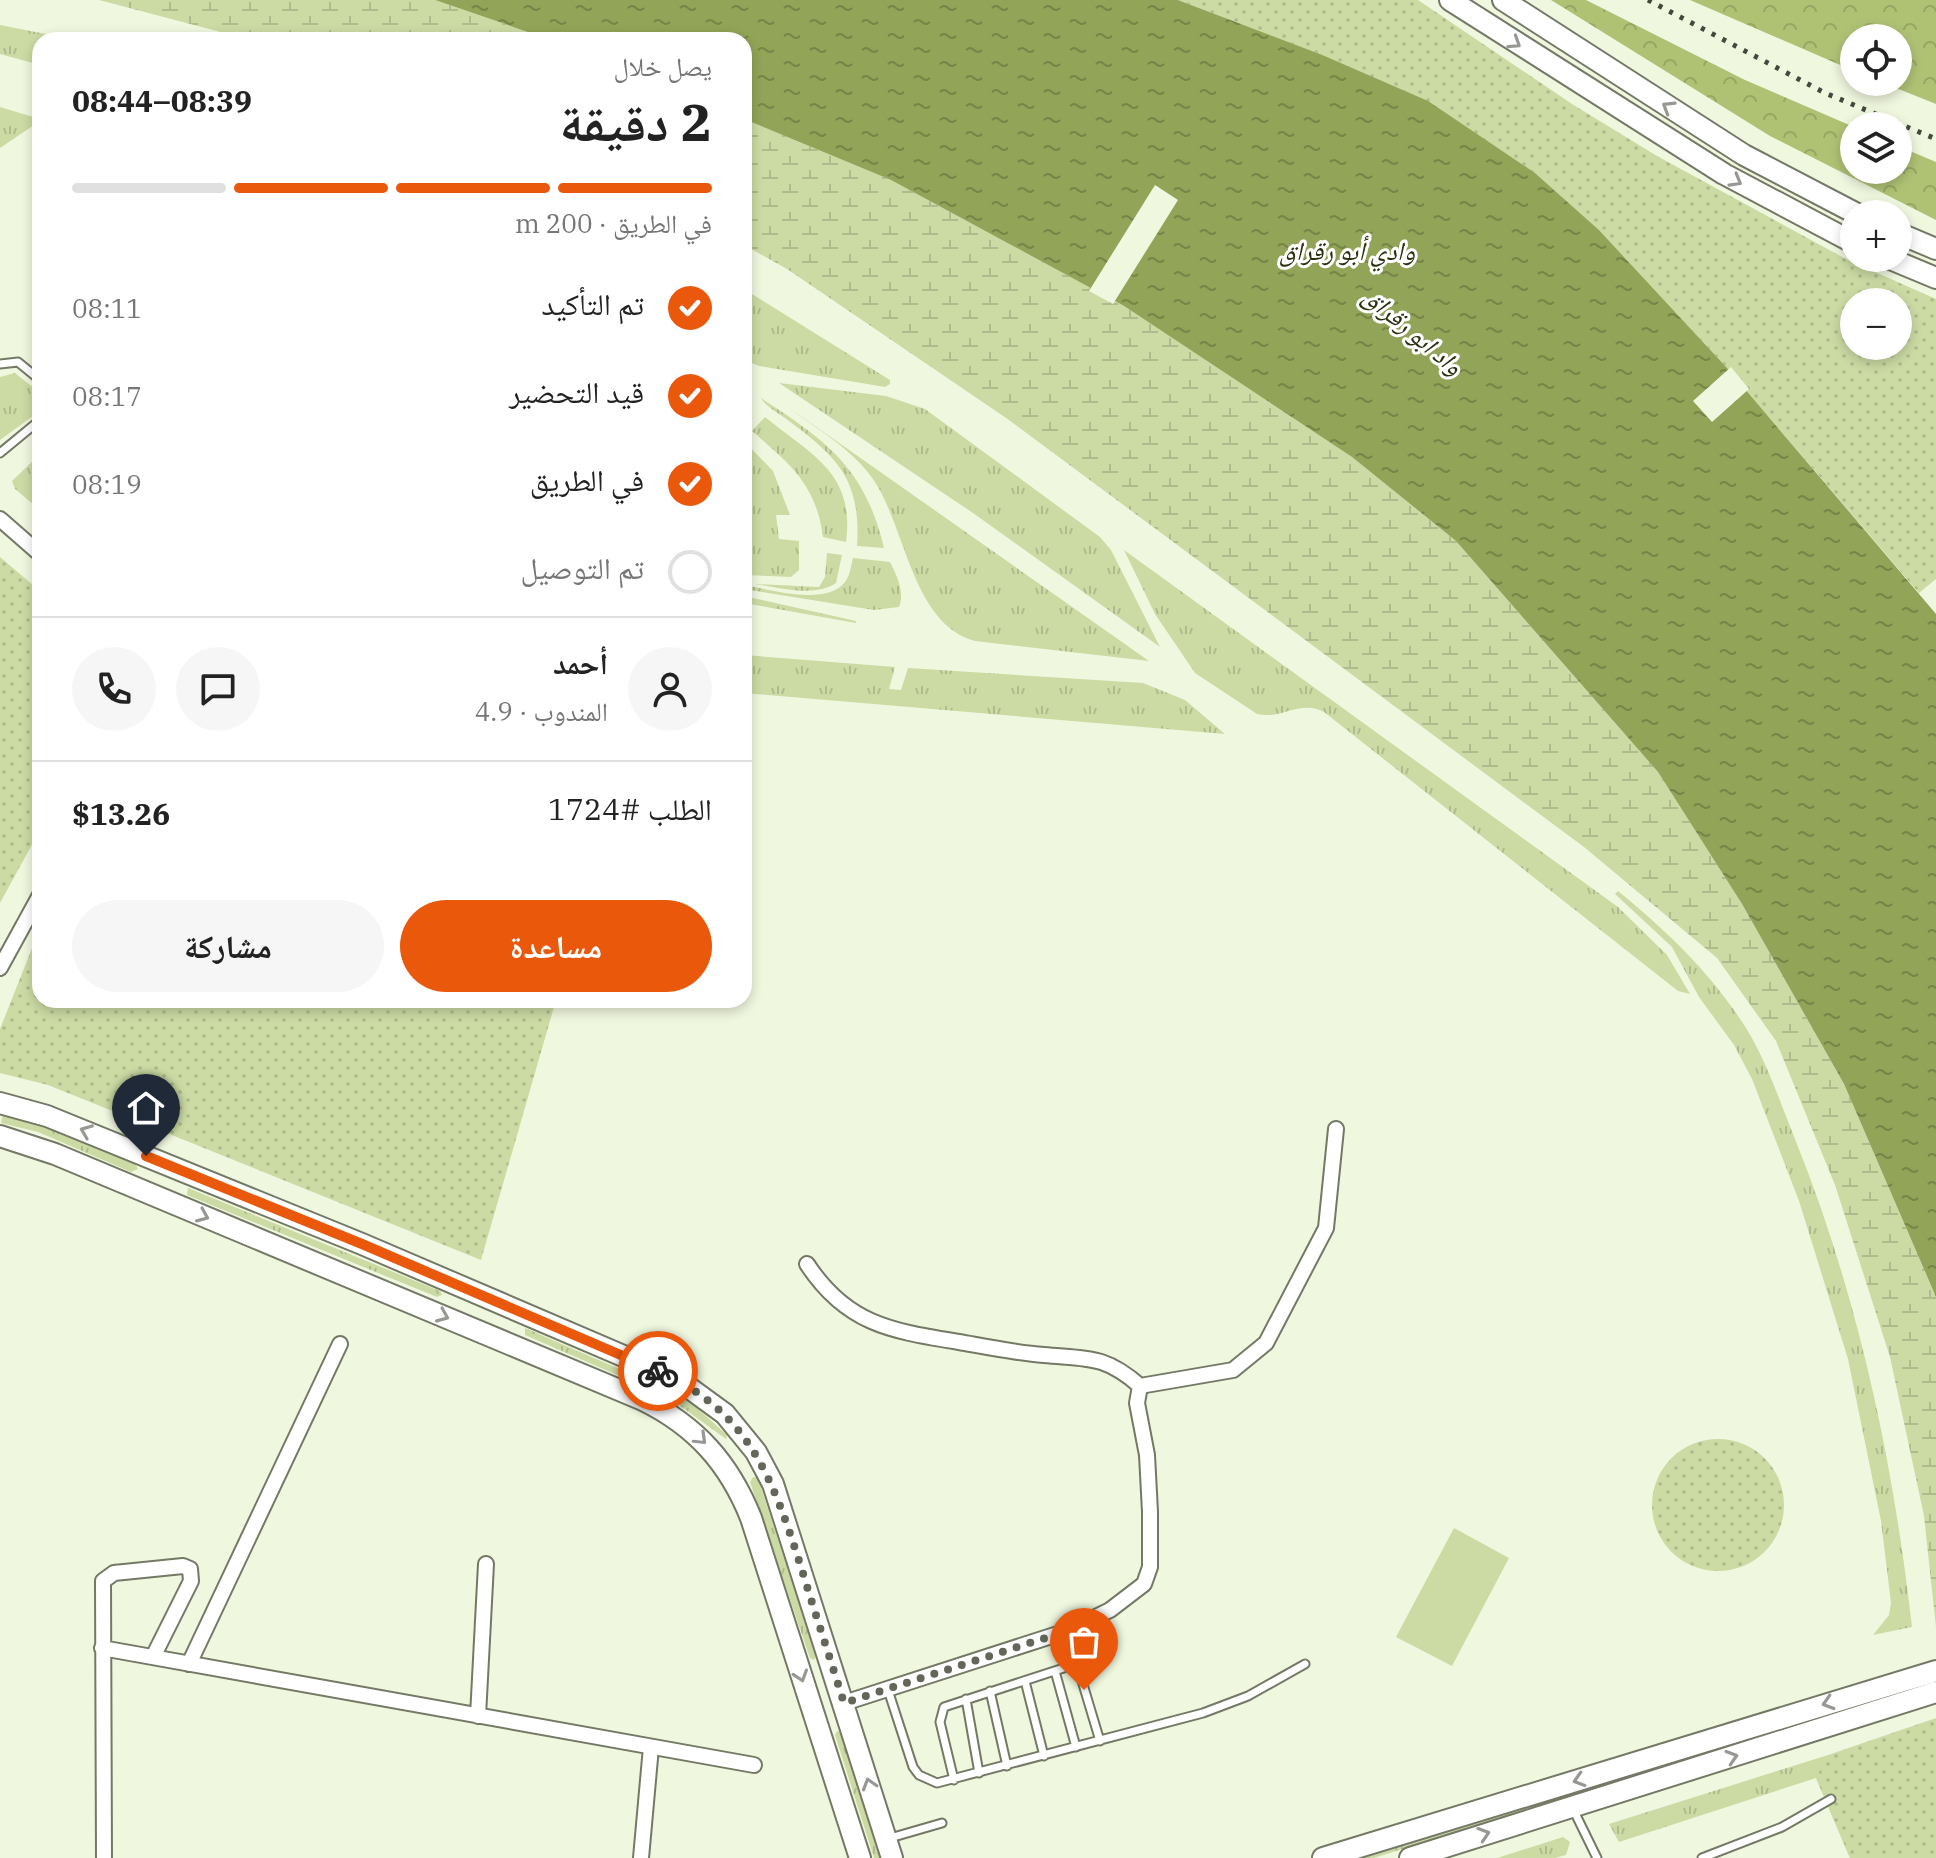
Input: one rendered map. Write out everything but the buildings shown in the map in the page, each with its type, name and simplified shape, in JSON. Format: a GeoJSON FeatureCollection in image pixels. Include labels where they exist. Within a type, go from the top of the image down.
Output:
{"type":"FeatureCollection","features":[{"type":"Feature","properties":{"kind":"street"},"geometry":{"type":"LineString","coordinates":[[1450,0],[1724,174],[1840,236]]}},
{"type":"Feature","properties":{"kind":"street"},"geometry":{"type":"LineString","coordinates":[[1503,0],[1744,155],[1840,205]]}},
{"type":"Feature","properties":{"kind":"street"},"geometry":{"type":"LineString","coordinates":[[1912,239],[1936,249]]}},
{"type":"Feature","properties":{"kind":"street"},"geometry":{"type":"LineString","coordinates":[[1912,268],[1936,278]]}},
{"type":"Feature","properties":{"kind":"street"},"geometry":{"type":"LineString","coordinates":[[0,519],[32,547]]}},
{"type":"Feature","properties":{"kind":"street"},"geometry":{"type":"LineString","coordinates":[[0,968],[32,910]]}},
{"type":"Feature","properties":{"kind":"street"},"geometry":{"type":"LineString","coordinates":[[0,1103],[47,1116],[490,1298],[677,1379],[725,1414],[756,1452],[782,1509],[889,1848]]}},
{"type":"Feature","properties":{"kind":"street"},"geometry":{"type":"LineString","coordinates":[[1140,1386],[1233,1370],[1266,1343],[1326,1228],[1336,1129]]}},
{"type":"Feature","properties":{"kind":"street"},"geometry":{"type":"LineString","coordinates":[[0,1136],[34,1145],[668,1413],[712,1449],[729,1472],[751,1518],[860,1858]]}},
{"type":"Feature","properties":{"kind":"street"},"geometry":{"type":"LineString","coordinates":[[158,1197],[171,1166]]}},
{"type":"Feature","properties":{"kind":"street"},"geometry":{"type":"LineString","coordinates":[[807,1264],[831,1295],[881,1327],[1008,1351],[1082,1357],[1118,1366],[1140,1386]]}},
{"type":"Feature","properties":{"kind":"street"},"geometry":{"type":"LineString","coordinates":[[477,1330],[490,1298]]}},
{"type":"Feature","properties":{"kind":"street"},"geometry":{"type":"LineString","coordinates":[[189,1664],[340,1344]]}},
{"type":"Feature","properties":{"kind":"street"},"geometry":{"type":"LineString","coordinates":[[844,1703],[1067,1631],[1132,1597],[1144,1584],[1150,1567],[1147,1455],[1137,1403],[1140,1386]]}},
{"type":"Feature","properties":{"kind":"street"},"geometry":{"type":"LineString","coordinates":[[729,1472],[756,1452]]}},
{"type":"Feature","properties":{"kind":"street"},"geometry":{"type":"LineString","coordinates":[[478,1716],[486,1564]]}},
{"type":"Feature","properties":{"kind":"street"},"geometry":{"type":"LineString","coordinates":[[104,1858],[101,1588],[107,1576],[183,1566],[190,1569],[191,1581],[153,1657]]}},
{"type":"Feature","properties":{"kind":"street"},"geometry":{"type":"LineString","coordinates":[[102,1648],[754,1765]]}},
{"type":"Feature","properties":{"kind":"street"},"geometry":{"type":"LineString","coordinates":[[1410,1858],[1573,1807],[1906,1690],[1936,1671]]}},
{"type":"Feature","properties":{"kind":"street"},"geometry":{"type":"LineString","coordinates":[[1323,1858],[1906,1690],[1936,1692]]}},
{"type":"Feature","properties":{"kind":"street"},"geometry":{"type":"LineString","coordinates":[[641,1858],[651,1747]]}},
{"type":"Feature","properties":{"kind":"lane"},"geometry":{"type":"LineString","coordinates":[[0,364],[18,362],[32,373]]}},
{"type":"Feature","properties":{"kind":"lane"},"geometry":{"type":"LineString","coordinates":[[0,453],[32,427]]}},
{"type":"Feature","properties":{"kind":"lane"},"geometry":{"type":"LineString","coordinates":[[1067,1631],[1100,1741]]}},
{"type":"Feature","properties":{"kind":"lane"},"geometry":{"type":"LineString","coordinates":[[954,1780],[939,1716],[944,1707],[1076,1664]]}},
{"type":"Feature","properties":{"kind":"lane"},"geometry":{"type":"LineString","coordinates":[[888,1690],[913,1767],[927,1781],[954,1780],[1225,1705],[1305,1664]]}},
{"type":"Feature","properties":{"kind":"lane"},"geometry":{"type":"LineString","coordinates":[[1055,1671],[1076,1747]]}},
{"type":"Feature","properties":{"kind":"lane"},"geometry":{"type":"LineString","coordinates":[[1025,1681],[1044,1756]]}},
{"type":"Feature","properties":{"kind":"lane"},"geometry":{"type":"LineString","coordinates":[[990,1691],[1007,1766]]}},
{"type":"Feature","properties":{"kind":"lane"},"geometry":{"type":"LineString","coordinates":[[966,1699],[979,1773]]}},
{"type":"Feature","properties":{"kind":"lane"},"geometry":{"type":"LineString","coordinates":[[1702,1858],[1782,1827],[1831,1799]]}},
{"type":"Feature","properties":{"kind":"lane"},"geometry":{"type":"LineString","coordinates":[[1573,1807],[1597,1858]]}},
{"type":"Feature","properties":{"kind":"lane"},"geometry":{"type":"LineString","coordinates":[[889,1848],[942,1823]]}},
{"type":"Feature","properties":{"kind":"green space"},"geometry":{"type":"Polygon","coordinates":[[[99,0],[435,0],[528,32],[221,32],[99,0]]]}},
{"type":"Feature","properties":{"kind":"green space"},"geometry":{"type":"Polygon","coordinates":[[[1178,0],[1418,0],[1572,104],[1657,156],[1840,256],[1840,272],[1875,272],[1911,288],[1840,288],[1840,360],[1912,360],[1912,288],[1936,299],[1936,579],[1919,593],[1728,369],[1599,230],[1535,173],[1320,54],[1178,0]]]}},
{"type":"Feature","properties":{"kind":"green space"},"geometry":{"type":"Polygon","coordinates":[[[1551,0],[1586,0],[1745,80],[1840,121],[1840,171],[1770,136],[1551,0]]]}},
{"type":"Feature","properties":{"kind":"green space"},"geometry":{"type":"Polygon","coordinates":[[[1690,0],[1936,0],[1936,104],[1912,94],[1912,24],[1840,24],[1840,65],[1690,0]]]}},
{"type":"Feature","properties":{"kind":"green space"},"geometry":{"type":"Polygon","coordinates":[[[0,25],[35,32],[32,32],[32,63],[0,54],[0,25]]]}},
{"type":"Feature","properties":{"kind":"green space"},"geometry":{"type":"Polygon","coordinates":[[[0,107],[32,117],[32,126],[0,148],[0,107]]]}},
{"type":"Feature","properties":{"kind":"green space"},"geometry":{"type":"Polygon","coordinates":[[[752,122],[891,180],[1124,306],[1352,457],[1456,541],[1658,772],[1742,904],[1844,1084],[1936,1297],[1936,1627],[1924,1516],[1890,1357],[1835,1185],[1776,1041],[1717,958],[1584,847],[1009,420],[787,269],[752,249],[752,122]]]}},
{"type":"Feature","properties":{"kind":"green space"},"geometry":{"type":"Polygon","coordinates":[[[1912,152],[1936,162],[1936,220],[1912,208],[1912,200],[1896,200],[1865,184],[1912,184],[1912,152]]]}},
{"type":"Feature","properties":{"kind":"green space"},"geometry":{"type":"Polygon","coordinates":[[[752,294],[890,380],[890,384],[885,387],[752,363],[752,294]]]}},
{"type":"Feature","properties":{"kind":"green space"},"geometry":{"type":"Polygon","coordinates":[[[15,373],[32,387],[32,417],[0,440],[0,377],[15,373]]]}},
{"type":"Feature","properties":{"kind":"green space"},"geometry":{"type":"Polygon","coordinates":[[[779,383],[886,396],[925,409],[1100,537],[1111,550],[1160,647],[973,513],[779,383]]]}},
{"type":"Feature","properties":{"kind":"green space"},"geometry":{"type":"Polygon","coordinates":[[[761,398],[805,428],[840,459],[866,497],[884,548],[857,546],[855,504],[843,473],[821,447],[761,398]]]}},
{"type":"Feature","properties":{"kind":"green space"},"geometry":{"type":"Polygon","coordinates":[[[788,407],[1149,661],[975,641],[954,631],[937,615],[924,595],[884,499],[865,468],[845,449],[788,407]]]}},
{"type":"Feature","properties":{"kind":"green space"},"geometry":{"type":"Polygon","coordinates":[[[765,417],[814,455],[837,482],[847,518],[846,542],[823,537],[814,503],[799,476],[752,431],[765,417]]]}},
{"type":"Feature","properties":{"kind":"green space"},"geometry":{"type":"Polygon","coordinates":[[[752,449],[773,471],[790,515],[776,515],[779,539],[799,541],[799,570],[791,577],[752,575],[752,449]]]}},
{"type":"Feature","properties":{"kind":"green space"},"geometry":{"type":"Polygon","coordinates":[[[32,462],[32,503],[15,489],[12,481],[32,462]]]}},
{"type":"Feature","properties":{"kind":"green space"},"geometry":{"type":"Polygon","coordinates":[[[1124,550],[1618,907],[1667,955],[1690,994],[1678,991],[1324,712],[1307,708],[1257,714],[1195,673],[1155,614],[1124,550]]]}},
{"type":"Feature","properties":{"kind":"green space"},"geometry":{"type":"Polygon","coordinates":[[[827,553],[842,555],[836,583],[827,587],[807,591],[754,584],[819,587],[825,577],[827,553]]]}},
{"type":"Feature","properties":{"kind":"green space"},"geometry":{"type":"Polygon","coordinates":[[[0,557],[32,584],[32,845],[0,903],[0,557]]]}},
{"type":"Feature","properties":{"kind":"green space"},"geometry":{"type":"Polygon","coordinates":[[[853,558],[890,562],[901,590],[899,607],[874,610],[752,590],[752,586],[797,594],[824,594],[845,582],[853,558]]]}},
{"type":"Feature","properties":{"kind":"green space"},"geometry":{"type":"Polygon","coordinates":[[[752,598],[856,621],[752,604],[752,598]]]}},
{"type":"Feature","properties":{"kind":"green space"},"geometry":{"type":"Polygon","coordinates":[[[752,656],[895,667],[889,689],[901,690],[908,668],[1143,683],[1185,700],[1225,734],[752,694],[752,656]]]}},
{"type":"Feature","properties":{"kind":"green space"},"geometry":{"type":"Polygon","coordinates":[[[1618,891],[1671,938],[1719,989],[1754,1041],[1767,1068],[1817,1198],[1855,1318],[1895,1502],[1912,1627],[1873,1635],[1889,1615],[1891,1603],[1881,1521],[1848,1359],[1799,1201],[1752,1079],[1734,1045],[1699,997],[1672,947],[1615,894],[1618,891]]]}},
{"type":"Feature","properties":{"kind":"green space"},"geometry":{"type":"Polygon","coordinates":[[[32,948],[32,1008],[554,1008],[481,1260],[48,1085],[0,1073],[0,1029],[32,948]]]}},
{"type":"Feature","properties":{"kind":"green space"},"geometry":{"type":"Polygon","coordinates":[[[3,1114],[31,1121],[135,1164],[138,1169],[131,1172],[38,1132],[1,1123],[3,1114]]]}},
{"type":"Feature","properties":{"kind":"green space"},"geometry":{"type":"Polygon","coordinates":[[[188,1188],[440,1291],[442,1295],[437,1297],[187,1195],[188,1188]]]}},
{"type":"Feature","properties":{"kind":"green space"},"geometry":{"type":"Polygon","coordinates":[[[525,1328],[670,1391],[697,1408],[727,1435],[726,1439],[668,1397],[525,1335],[525,1328]]]}},
{"type":"Feature","properties":{"kind":"green space"},"geometry":{"type":"Polygon","coordinates":[[[1718,1439],[1743,1444],[1764,1459],[1779,1480],[1784,1505],[1779,1530],[1764,1551],[1743,1566],[1718,1571],[1693,1566],[1672,1551],[1657,1530],[1652,1505],[1657,1480],[1672,1459],[1693,1444],[1718,1439]]]}},
{"type":"Feature","properties":{"kind":"green space"},"geometry":{"type":"Polygon","coordinates":[[[753,1477],[758,1478],[816,1656],[814,1660],[810,1658],[750,1482],[753,1477]]]}},
{"type":"Feature","properties":{"kind":"green space"},"geometry":{"type":"Polygon","coordinates":[[[1454,1528],[1509,1558],[1452,1666],[1396,1637],[1454,1528]]]}},
{"type":"Feature","properties":{"kind":"green space"},"geometry":{"type":"Polygon","coordinates":[[[1873,1700],[1374,1858],[1355,1858],[1873,1700]]]}},
{"type":"Feature","properties":{"kind":"green space"},"geometry":{"type":"Polygon","coordinates":[[[1936,1718],[1936,1858],[1850,1858],[1816,1778],[1828,1755],[1936,1718]]]}},
{"type":"Feature","properties":{"kind":"green space"},"geometry":{"type":"Polygon","coordinates":[[[837,1731],[842,1733],[882,1858],[874,1858],[835,1735],[837,1731]]]}},
{"type":"Feature","properties":{"kind":"green space"},"geometry":{"type":"Polygon","coordinates":[[[1828,1755],[1872,1858],[1850,1858],[1816,1778],[1619,1842],[1609,1824],[1828,1755]]]}},
{"type":"Feature","properties":{"kind":"green space"},"geometry":{"type":"Polygon","coordinates":[[[1563,1837],[1570,1842],[1566,1855],[1555,1858],[1497,1858],[1563,1837]]]}},
{"type":"Feature","properties":{"kind":"water","name":"وادي أبو رقراق"},"geometry":{"type":"Polygon","coordinates":[[[435,0],[1178,0],[1320,54],[1428,101],[1535,173],[1599,230],[1728,369],[1936,614],[1936,1297],[1844,1084],[1742,904],[1658,772],[1456,541],[1352,457],[1124,306],[891,180],[752,122],[752,32],[528,32],[435,0]]]}},
{"type":"Feature","properties":{"kind":"pier"},"geometry":{"type":"Polygon","coordinates":[[[1155,185],[1178,200],[1113,304],[1089,291],[1155,185]]]}},
{"type":"Feature","properties":{"kind":"pier"},"geometry":{"type":"Polygon","coordinates":[[[1731,367],[1749,389],[1712,422],[1693,401],[1731,367]]]}},
{"type":"Feature","properties":{"kind":"railway"},"geometry":{"type":"LineString","coordinates":[[1648,0],[1825,93],[1936,139]]}},
{"type":"Feature","properties":{"kind":"way so far"},"geometry":{"type":"LineString","coordinates":[[658,1371],[702,1395],[725,1414],[756,1452],[782,1509],[844,1703],[1067,1631],[1084,1690]]}},
{"type":"Feature","properties":{"kind":"route"},"geometry":{"type":"LineString","coordinates":[[146,1156],[362,1244],[658,1371]]}},
{"type":"Feature","properties":{"kind":"water label","name":"واد ابو رقراق"},"geometry":{"type":"Point","coordinates":[1413,331]}}]}
